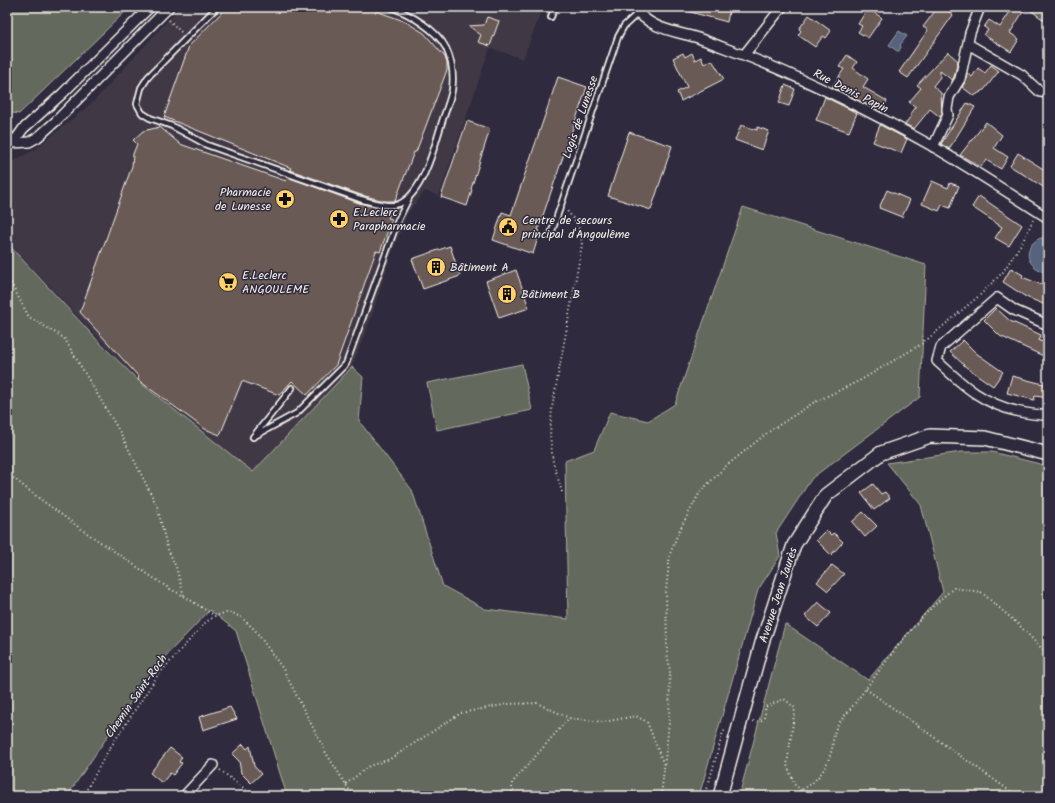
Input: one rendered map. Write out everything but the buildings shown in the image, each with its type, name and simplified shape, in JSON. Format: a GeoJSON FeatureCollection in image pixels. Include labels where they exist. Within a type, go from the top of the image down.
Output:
{"type":"FeatureCollection","features":[{"type":"Feature","properties":{"kind":"main road","name":"Avenue Jean Jaurès"},"geometry":{"type":"LineString","coordinates":[[720,796],[762,643],[794,545],[826,495],[881,453],[930,436],[985,438],[1048,454]]}},
{"type":"Feature","properties":{"kind":"street"},"geometry":{"type":"LineString","coordinates":[[10,145],[23,129],[62,94],[150,7]]}},
{"type":"Feature","properties":{"kind":"street"},"geometry":{"type":"LineString","coordinates":[[744,56],[782,7]]}},
{"type":"Feature","properties":{"kind":"street"},"geometry":{"type":"LineString","coordinates":[[933,147],[948,115],[947,109],[949,97],[960,79],[970,33],[980,7]]}},
{"type":"Feature","properties":{"kind":"street"},"geometry":{"type":"LineString","coordinates":[[10,145],[29,142],[38,137],[56,121],[166,10]]}},
{"type":"Feature","properties":{"kind":"street","name":"Rue Denis Papin"},"geometry":{"type":"LineString","coordinates":[[636,10],[643,18],[655,26],[697,38],[819,88],[933,147],[1048,218]]}},
{"type":"Feature","properties":{"kind":"street"},"geometry":{"type":"LineString","coordinates":[[968,44],[1022,75],[1040,92],[1048,93]]}},
{"type":"Feature","properties":{"kind":"street"},"geometry":{"type":"LineString","coordinates":[[7,134],[10,145]]}},
{"type":"Feature","properties":{"kind":"street"},"geometry":{"type":"LineString","coordinates":[[1048,325],[1014,310],[997,298],[941,347],[937,361],[973,392],[992,403],[1009,410],[1038,415],[1048,414]]}},
{"type":"Feature","properties":{"kind":"street"},"geometry":{"type":"LineString","coordinates":[[184,796],[213,765]]}},
{"type":"Feature","properties":{"kind":"lane"},"geometry":{"type":"LineString","coordinates":[[217,7],[148,77],[141,88],[137,104],[142,113],[150,118],[172,126],[207,145],[360,199],[386,205],[399,204],[409,196],[420,183],[428,164],[452,90],[453,70],[446,48],[433,32],[418,20],[391,7]]}},
{"type":"Feature","properties":{"kind":"lane"},"geometry":{"type":"LineString","coordinates":[[552,16],[555,7]]}},
{"type":"Feature","properties":{"kind":"lane","name":"Logis de Lunesse"},"geometry":{"type":"LineString","coordinates":[[551,234],[618,37],[636,10]]}},
{"type":"Feature","properties":{"kind":"lane"},"geometry":{"type":"LineString","coordinates":[[292,388],[253,437],[297,413],[346,364],[398,220],[409,196]]}},
{"type":"Feature","properties":{"kind":"path"},"geometry":{"type":"LineString","coordinates":[[166,10],[187,38]]}},
{"type":"Feature","properties":{"kind":"path"},"geometry":{"type":"LineString","coordinates":[[561,204],[576,221],[580,228],[582,244],[552,408],[550,435],[552,455],[562,492]]}},
{"type":"Feature","properties":{"kind":"path"},"geometry":{"type":"LineString","coordinates":[[661,796],[669,723],[670,671],[666,590],[670,554],[678,533],[700,492],[725,468],[774,429],[813,403],[861,380],[923,343],[980,295],[1003,272],[1023,241],[1038,212]]}},
{"type":"Feature","properties":{"kind":"path"},"geometry":{"type":"LineString","coordinates":[[7,276],[28,317],[64,338],[121,434],[158,506],[167,547],[176,567],[184,596]]}},
{"type":"Feature","properties":{"kind":"path"},"geometry":{"type":"LineString","coordinates":[[7,473],[40,499],[170,589],[184,596],[215,616],[224,613],[233,613],[242,618],[255,630],[283,669],[326,753],[353,796]]}},
{"type":"Feature","properties":{"kind":"path"},"geometry":{"type":"LineString","coordinates":[[788,796],[802,791],[814,782],[824,769],[831,751],[836,728],[914,627],[940,599],[954,588],[981,592],[1018,624],[1048,655]]}},
{"type":"Feature","properties":{"kind":"path","name":"Chemin Saint-Roch"},"geometry":{"type":"LineString","coordinates":[[83,796],[108,752],[158,675],[193,635],[206,622],[215,616]]}},
{"type":"Feature","properties":{"kind":"path"},"geometry":{"type":"LineString","coordinates":[[866,689],[1017,796]]}},
{"type":"Feature","properties":{"kind":"path"},"geometry":{"type":"LineString","coordinates":[[741,720],[758,722],[764,719],[766,715],[765,707],[784,699],[795,708],[787,765],[795,785],[802,791]]}},
{"type":"Feature","properties":{"kind":"path"},"geometry":{"type":"LineString","coordinates":[[346,784],[369,766],[390,759],[461,713],[508,704],[537,703],[569,718],[603,722],[636,716],[647,722],[665,766]]}},
{"type":"Feature","properties":{"kind":"path"},"geometry":{"type":"LineString","coordinates":[[512,796],[512,783],[569,718]]}},
{"type":"Feature","properties":{"kind":"path"},"geometry":{"type":"LineString","coordinates":[[213,765],[254,796]]}},
{"type":"Feature","properties":{"kind":"shaded area"},"geometry":{"type":"Polygon","coordinates":[[[180,7],[543,7],[523,59],[490,48],[439,196],[425,191],[407,214],[390,258],[371,318],[352,367],[253,473],[143,385],[7,242],[7,164],[33,151],[93,102],[180,7]]]}},
{"type":"Feature","properties":{"kind":"green space"},"geometry":{"type":"Polygon","coordinates":[[[7,7],[130,7],[19,114],[7,112],[7,7]]]}},
{"type":"Feature","properties":{"kind":"green space"},"geometry":{"type":"Polygon","coordinates":[[[743,207],[926,265],[920,397],[812,478],[776,533],[780,556],[758,590],[699,796],[287,796],[236,631],[210,610],[154,668],[67,796],[7,796],[7,243],[101,344],[143,385],[253,472],[352,367],[363,377],[359,421],[412,490],[443,586],[485,609],[568,619],[565,461],[594,450],[610,412],[648,421],[675,404],[743,207]]]}},
{"type":"Feature","properties":{"kind":"green space"},"geometry":{"type":"Polygon","coordinates":[[[522,364],[532,410],[437,430],[427,383],[522,364]]]}},
{"type":"Feature","properties":{"kind":"green space"},"geometry":{"type":"Polygon","coordinates":[[[961,452],[992,452],[1048,466],[1048,796],[739,796],[785,624],[868,680],[943,592],[921,505],[887,463],[961,452]]]}},
{"type":"Feature","properties":{"kind":"water"},"geometry":{"type":"Polygon","coordinates":[[[899,31],[907,36],[900,45],[901,47],[899,51],[897,51],[889,45],[899,31]]]}},
{"type":"Feature","properties":{"kind":"water"},"geometry":{"type":"Polygon","coordinates":[[[1041,238],[1048,238],[1048,273],[1037,269],[1031,262],[1028,254],[1033,243],[1041,238]]]}},
{"type":"Feature","properties":{"kind":"place","name":"Pharmacie de Lunesse"},"geometry":{"type":"Point","coordinates":[285,199]}},
{"type":"Feature","properties":{"kind":"place","name":"E.Leclerc Parapharmacie"},"geometry":{"type":"Point","coordinates":[339,219]}},
{"type":"Feature","properties":{"kind":"place","name":"Centre de secours principal d'Angoulême"},"geometry":{"type":"Point","coordinates":[508,227]}},
{"type":"Feature","properties":{"kind":"place","name":"Bâtiment A"},"geometry":{"type":"Point","coordinates":[436,267]}},
{"type":"Feature","properties":{"kind":"place","name":"E.Leclerc ANGOULEME"},"geometry":{"type":"Point","coordinates":[228,282]}},
{"type":"Feature","properties":{"kind":"place","name":"Bâtiment B"},"geometry":{"type":"Point","coordinates":[507,294]}}]}
